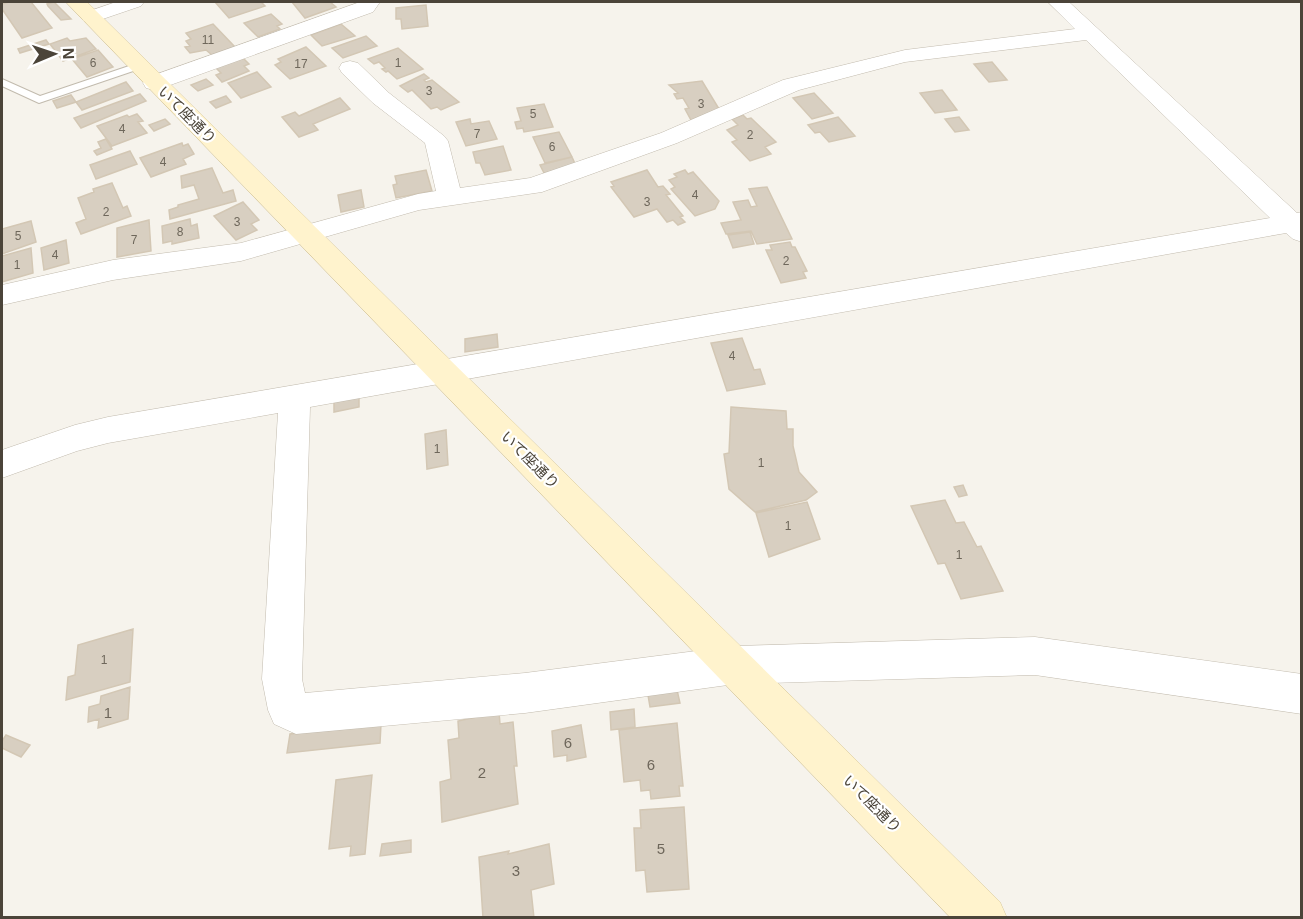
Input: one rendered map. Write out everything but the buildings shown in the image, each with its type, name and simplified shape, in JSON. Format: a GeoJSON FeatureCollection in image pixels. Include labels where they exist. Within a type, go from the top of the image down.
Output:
{"type":"FeatureCollection","features":[{"type":"Feature","properties":{"kind":"street"},"geometry":{"type":"LineString","coordinates":[[84,9],[134,2]]}},
{"type":"Feature","properties":{"kind":"street"},"geometry":{"type":"LineString","coordinates":[[146,74],[366,8],[370,2]]}},
{"type":"Feature","properties":{"kind":"street"},"geometry":{"type":"LineString","coordinates":[[1058,2],[1298,226]]}},
{"type":"Feature","properties":{"kind":"street","name":"いて座通り"},"geometry":{"type":"LineString","coordinates":[[84,9],[984,918]]}},
{"type":"Feature","properties":{"kind":"street"},"geometry":{"type":"LineString","coordinates":[[2,295],[112,270],[241,252],[418,202],[533,186],[669,138],[791,85],[893,58],[1092,33]]}},
{"type":"Feature","properties":{"kind":"street"},"geometry":{"type":"LineString","coordinates":[[350,68],[381,98],[436,141],[450,197]]}},
{"type":"Feature","properties":{"kind":"street"},"geometry":{"type":"LineString","coordinates":[[2,464],[75,438],[108,430],[441,371],[1298,226]]}},
{"type":"Feature","properties":{"kind":"street"},"geometry":{"type":"LineString","coordinates":[[295,397],[282,679],[288,710],[296,714],[525,693],[735,665],[1035,656],[1302,694]]}},
{"type":"Feature","properties":{"kind":"lane"},"geometry":{"type":"LineString","coordinates":[[2,82],[39,100],[146,74]]}}]}
